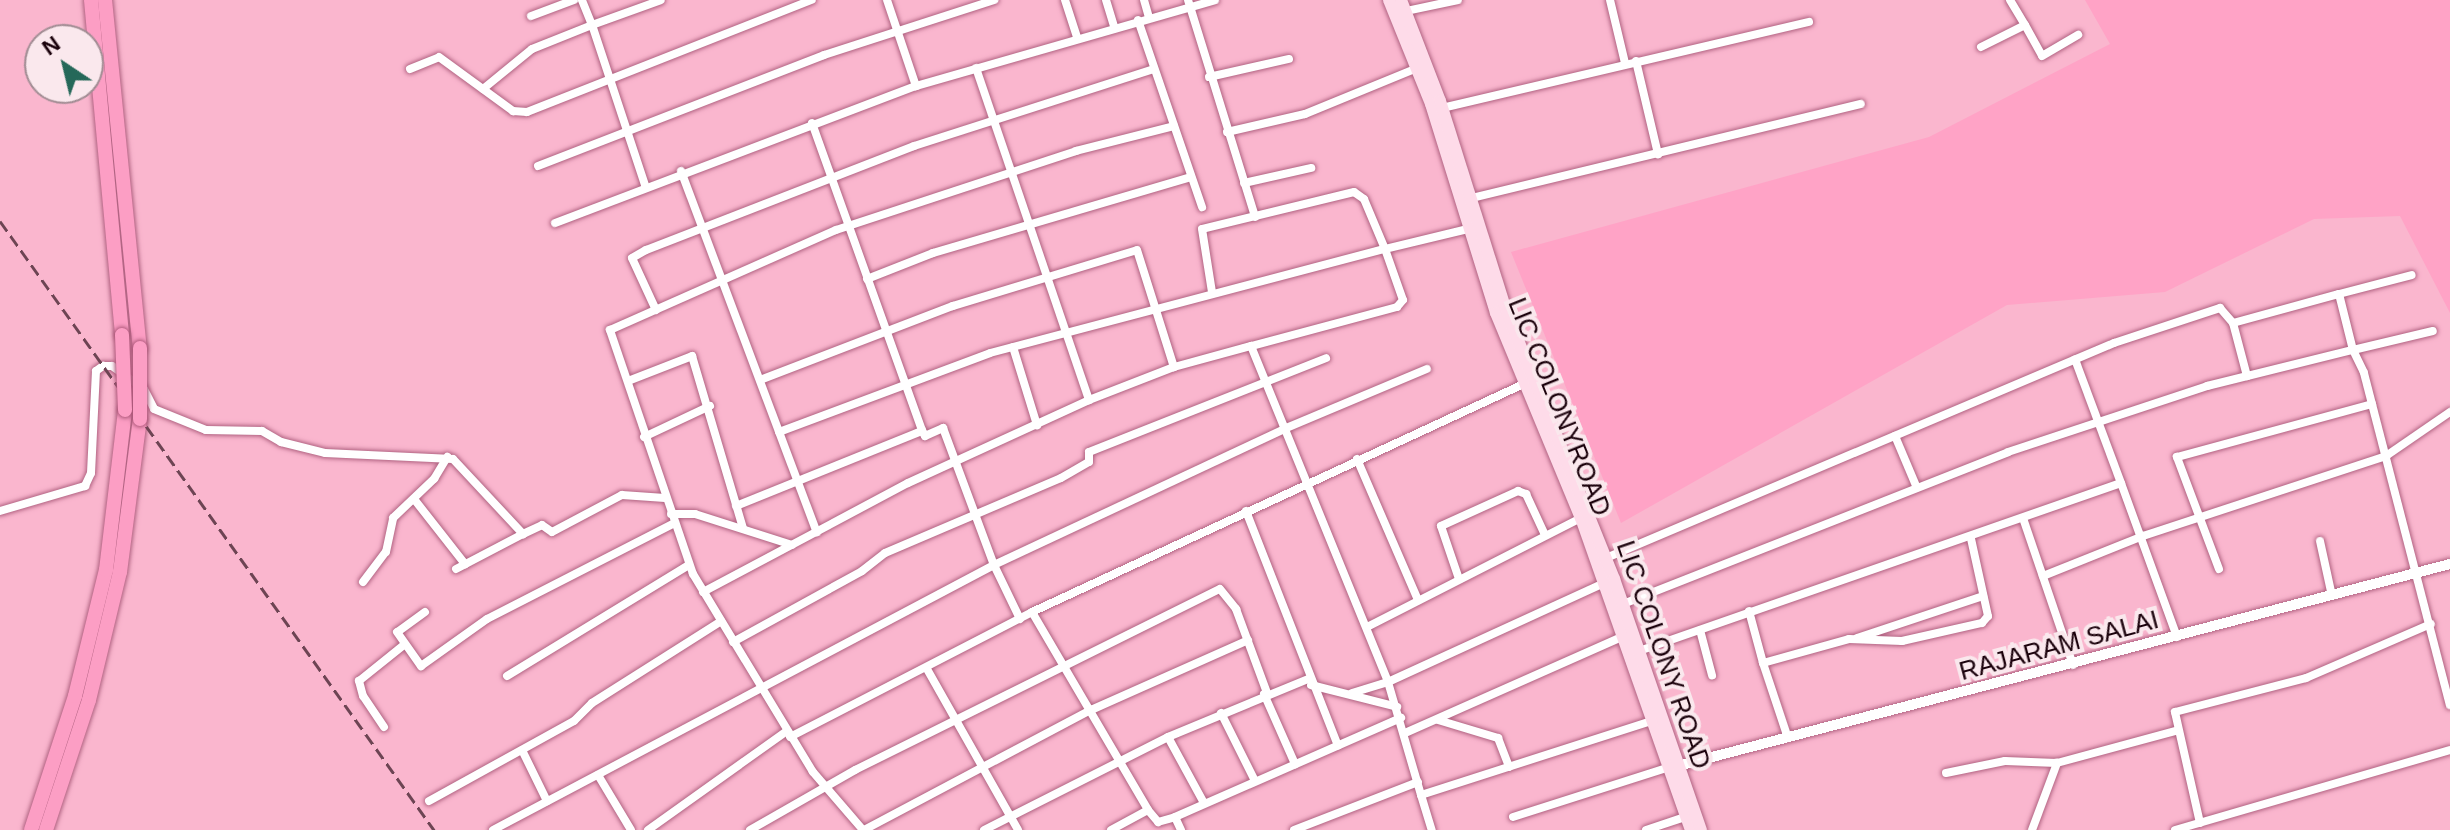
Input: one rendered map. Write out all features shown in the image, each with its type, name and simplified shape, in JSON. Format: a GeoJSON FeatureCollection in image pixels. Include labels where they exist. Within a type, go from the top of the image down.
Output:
{"type":"FeatureCollection","features":[{"type":"Feature","properties":{"kind":"highway"},"geometry":{"type":"LineString","coordinates":[[31,830],[75,696],[106,570],[125,410],[122,335],[91,0]]}},
{"type":"Feature","properties":{"kind":"highway"},"geometry":{"type":"LineString","coordinates":[[46,830],[89,700],[120,572],[140,419],[140,348],[105,0]]}},
{"type":"Feature","properties":{"kind":"main road","name":"LIC COLONYROAD"},"geometry":{"type":"LineString","coordinates":[[1389,0],[1417,68],[1438,104],[1501,312],[1581,518],[1605,570],[1622,637],[1651,721],[1690,815],[1691,830]]}},
{"type":"Feature","properties":{"kind":"main road"},"geometry":{"type":"LineString","coordinates":[[1403,5],[1472,198],[1475,227]]}},
{"type":"Feature","properties":{"kind":"main road","name":"LIC COLONY ROAD"},"geometry":{"type":"LineString","coordinates":[[1530,381],[1605,570],[1623,604],[1672,767]]}},
{"type":"Feature","properties":{"kind":"main road"},"geometry":{"type":"LineString","coordinates":[[1690,815],[1701,830]]}},
{"type":"Feature","properties":{"kind":"street"},"geometry":{"type":"LineString","coordinates":[[531,16],[574,0]]}},
{"type":"Feature","properties":{"kind":"street"},"geometry":{"type":"LineString","coordinates":[[582,0],[645,185]]}},
{"type":"Feature","properties":{"kind":"street"},"geometry":{"type":"LineString","coordinates":[[483,89],[532,49],[661,0]]}},
{"type":"Feature","properties":{"kind":"street"},"geometry":{"type":"LineString","coordinates":[[410,69],[439,57],[520,112],[812,0]]}},
{"type":"Feature","properties":{"kind":"street"},"geometry":{"type":"LineString","coordinates":[[887,0],[916,86]]}},
{"type":"Feature","properties":{"kind":"street"},"geometry":{"type":"LineString","coordinates":[[538,166],[897,31],[994,0]]}},
{"type":"Feature","properties":{"kind":"street"},"geometry":{"type":"LineString","coordinates":[[1065,0],[1077,36]]}},
{"type":"Feature","properties":{"kind":"street"},"geometry":{"type":"LineString","coordinates":[[1106,0],[1114,26]]}},
{"type":"Feature","properties":{"kind":"street"},"geometry":{"type":"LineString","coordinates":[[1144,0],[1149,17]]}},
{"type":"Feature","properties":{"kind":"street"},"geometry":{"type":"LineString","coordinates":[[555,223],[681,171],[916,86],[1189,3],[1215,0]]}},
{"type":"Feature","properties":{"kind":"street"},"geometry":{"type":"LineString","coordinates":[[1403,5],[1458,0]]}},
{"type":"Feature","properties":{"kind":"street"},"geometry":{"type":"LineString","coordinates":[[1610,0],[1625,63]]}},
{"type":"Feature","properties":{"kind":"street"},"geometry":{"type":"LineString","coordinates":[[2014,1],[2042,56],[2078,35]]}},
{"type":"Feature","properties":{"kind":"street"},"geometry":{"type":"LineString","coordinates":[[1189,3],[1209,77],[1255,217]]}},
{"type":"Feature","properties":{"kind":"street"},"geometry":{"type":"LineString","coordinates":[[1138,20],[1202,207]]}},
{"type":"Feature","properties":{"kind":"street"},"geometry":{"type":"LineString","coordinates":[[1438,104],[1809,22]]}},
{"type":"Feature","properties":{"kind":"street"},"geometry":{"type":"LineString","coordinates":[[1981,47],[2025,25]]}},
{"type":"Feature","properties":{"kind":"street"},"geometry":{"type":"LineString","coordinates":[[1209,77],[1289,59]]}},
{"type":"Feature","properties":{"kind":"street"},"geometry":{"type":"LineString","coordinates":[[1636,61],[1658,154]]}},
{"type":"Feature","properties":{"kind":"street"},"geometry":{"type":"LineString","coordinates":[[976,68],[1089,400]]}},
{"type":"Feature","properties":{"kind":"street"},"geometry":{"type":"LineString","coordinates":[[1227,132],[1305,114],[1417,68]]}},
{"type":"Feature","properties":{"kind":"street"},"geometry":{"type":"LineString","coordinates":[[656,310],[632,258],[831,177],[1154,69]]}},
{"type":"Feature","properties":{"kind":"street"},"geometry":{"type":"LineString","coordinates":[[1472,198],[1861,104]]}},
{"type":"Feature","properties":{"kind":"street"},"geometry":{"type":"LineString","coordinates":[[812,123],[922,431],[925,436],[943,428],[977,511],[994,565],[1020,619]]}},
{"type":"Feature","properties":{"kind":"street"},"geometry":{"type":"LineString","coordinates":[[1174,126],[1011,173],[849,226],[610,330],[689,565],[788,734],[826,787],[864,830],[1091,710],[1248,640]]}},
{"type":"Feature","properties":{"kind":"street"},"geometry":{"type":"LineString","coordinates":[[1244,183],[1311,168]]}},
{"type":"Feature","properties":{"kind":"street"},"geometry":{"type":"LineString","coordinates":[[681,171],[817,532]]}},
{"type":"Feature","properties":{"kind":"street"},"geometry":{"type":"LineString","coordinates":[[867,279],[933,253],[1191,177]]}},
{"type":"Feature","properties":{"kind":"street"},"geometry":{"type":"LineString","coordinates":[[703,592],[957,462],[1089,400],[1174,367],[1402,305],[1385,249],[1364,199],[1354,192],[1199,232],[1212,292]]}},
{"type":"Feature","properties":{"kind":"street"},"geometry":{"type":"LineString","coordinates":[[779,432],[904,382],[1013,347],[1212,292],[1475,227]]}},
{"type":"Feature","properties":{"kind":"street"},"geometry":{"type":"LineString","coordinates":[[760,380],[886,331],[1046,276],[1137,250],[1174,367]]}},
{"type":"Feature","properties":{"kind":"street"},"geometry":{"type":"LineString","coordinates":[[2233,323],[2412,275]]}},
{"type":"Feature","properties":{"kind":"street"},"geometry":{"type":"LineString","coordinates":[[2339,294],[2418,573],[2450,705]]}},
{"type":"Feature","properties":{"kind":"street"},"geometry":{"type":"LineString","coordinates":[[1352,693],[1388,682],[1605,570],[1895,436],[2075,359],[2220,308],[2233,323],[2247,376]]}},
{"type":"Feature","properties":{"kind":"street"},"geometry":{"type":"LineString","coordinates":[[1623,604],[1917,488],[2098,421],[2247,376],[2433,331]]}},
{"type":"Feature","properties":{"kind":"street"},"geometry":{"type":"LineString","coordinates":[[1251,346],[1388,682],[1432,830]]}},
{"type":"Feature","properties":{"kind":"street"},"geometry":{"type":"LineString","coordinates":[[1013,347],[1037,425]]}},
{"type":"Feature","properties":{"kind":"street"},"geometry":{"type":"LineString","coordinates":[[628,381],[692,356],[710,406],[743,528]]}},
{"type":"Feature","properties":{"kind":"street"},"geometry":{"type":"LineString","coordinates":[[733,642],[862,571],[885,553],[977,511],[1061,478],[1089,462],[1089,452],[1264,379],[1326,358]]}},
{"type":"Feature","properties":{"kind":"street"},"geometry":{"type":"LineString","coordinates":[[2075,359],[2143,536],[2177,637]]}},
{"type":"Feature","properties":{"kind":"street"},"geometry":{"type":"LineString","coordinates":[[0,511],[85,486],[91,473],[96,371],[103,366],[112,366],[144,389],[154,409],[206,430],[262,431],[281,442],[325,453],[447,457],[460,463],[523,534]]}},
{"type":"Feature","properties":{"kind":"street"},"geometry":{"type":"LineString","coordinates":[[495,830],[994,565],[1284,429],[1427,369]]}},
{"type":"Feature","properties":{"kind":"street"},"geometry":{"type":"LineString","coordinates":[[648,830],[788,734],[927,669],[1032,612],[1530,381]]}},
{"type":"Feature","properties":{"kind":"street"},"geometry":{"type":"LineString","coordinates":[[2219,569],[2177,457],[2372,404]]}},
{"type":"Feature","properties":{"kind":"street"},"geometry":{"type":"LineString","coordinates":[[644,437],[710,406]]}},
{"type":"Feature","properties":{"kind":"street"},"geometry":{"type":"LineString","coordinates":[[2043,576],[2143,536],[2386,456],[2450,412]]}},
{"type":"Feature","properties":{"kind":"street"},"geometry":{"type":"LineString","coordinates":[[736,506],[922,431]]}},
{"type":"Feature","properties":{"kind":"street"},"geometry":{"type":"LineString","coordinates":[[1895,436],[1917,488]]}},
{"type":"Feature","properties":{"kind":"street"},"geometry":{"type":"LineString","coordinates":[[363,582],[389,546],[390,524],[447,457]]}},
{"type":"Feature","properties":{"kind":"street"},"geometry":{"type":"LineString","coordinates":[[1357,459],[1418,600]]}},
{"type":"Feature","properties":{"kind":"street"},"geometry":{"type":"LineString","coordinates":[[1639,651],[1749,611],[2024,521],[2121,483]]}},
{"type":"Feature","properties":{"kind":"street"},"geometry":{"type":"LineString","coordinates":[[1459,579],[1441,526],[1518,491],[1526,494],[1545,535]]}},
{"type":"Feature","properties":{"kind":"street"},"geometry":{"type":"LineString","coordinates":[[456,569],[542,525],[552,532],[622,495],[665,498]]}},
{"type":"Feature","properties":{"kind":"street"},"geometry":{"type":"LineString","coordinates":[[414,499],[465,564]]}},
{"type":"Feature","properties":{"kind":"street"},"geometry":{"type":"LineString","coordinates":[[1246,511],[1309,682],[1338,746]]}},
{"type":"Feature","properties":{"kind":"street"},"geometry":{"type":"LineString","coordinates":[[425,612],[397,632],[418,664],[425,665],[487,619],[673,519],[695,514],[792,545]]}},
{"type":"Feature","properties":{"kind":"street"},"geometry":{"type":"LineString","coordinates":[[1367,627],[1581,518]]}},
{"type":"Feature","properties":{"kind":"street"},"geometry":{"type":"LineString","coordinates":[[2024,521],[2073,665]]}},
{"type":"Feature","properties":{"kind":"street"},"geometry":{"type":"LineString","coordinates":[[1857,638],[1902,641],[1982,623],[1988,616],[1971,539]]}},
{"type":"Feature","properties":{"kind":"street"},"geometry":{"type":"LineString","coordinates":[[2320,541],[2332,596]]}},
{"type":"Feature","properties":{"kind":"street","name":"RAJARAM SALAI"},"geometry":{"type":"LineString","coordinates":[[1672,767],[2073,665],[2450,564]]}},
{"type":"Feature","properties":{"kind":"street"},"geometry":{"type":"LineString","coordinates":[[507,676],[689,565]]}},
{"type":"Feature","properties":{"kind":"street"},"geometry":{"type":"LineString","coordinates":[[750,830],[955,720],[1220,589],[1236,609],[1295,764]]}},
{"type":"Feature","properties":{"kind":"street"},"geometry":{"type":"LineString","coordinates":[[1763,663],[1857,638],[1983,596]]}},
{"type":"Feature","properties":{"kind":"street"},"geometry":{"type":"LineString","coordinates":[[1749,611],[1788,738]]}},
{"type":"Feature","properties":{"kind":"street"},"geometry":{"type":"LineString","coordinates":[[1032,612],[1148,810],[1158,822],[1401,718]]}},
{"type":"Feature","properties":{"kind":"street"},"geometry":{"type":"LineString","coordinates":[[429,801],[574,721],[592,703],[721,621]]}},
{"type":"Feature","properties":{"kind":"street"},"geometry":{"type":"LineString","coordinates":[[2200,823],[2173,716],[2181,710],[2306,678],[2431,624]]}},
{"type":"Feature","properties":{"kind":"street"},"geometry":{"type":"LineString","coordinates":[[1700,630],[1712,675]]}},
{"type":"Feature","properties":{"kind":"street"},"geometry":{"type":"LineString","coordinates":[[1405,733],[1622,637]]}},
{"type":"Feature","properties":{"kind":"street"},"geometry":{"type":"LineString","coordinates":[[384,727],[363,696],[359,681],[404,645]]}},
{"type":"Feature","properties":{"kind":"street"},"geometry":{"type":"LineString","coordinates":[[927,669],[1018,830]]}},
{"type":"Feature","properties":{"kind":"street"},"geometry":{"type":"LineString","coordinates":[[984,830],[1168,737],[1266,694],[1309,682],[1397,707]]}},
{"type":"Feature","properties":{"kind":"street"},"geometry":{"type":"LineString","coordinates":[[1221,713],[1255,781]]}},
{"type":"Feature","properties":{"kind":"street"},"geometry":{"type":"LineString","coordinates":[[1437,720],[1498,738],[1509,767]]}},
{"type":"Feature","properties":{"kind":"street"},"geometry":{"type":"LineString","coordinates":[[1421,795],[1651,721]]}},
{"type":"Feature","properties":{"kind":"street"},"geometry":{"type":"LineString","coordinates":[[1946,773],[2015,760],[2057,763],[2176,731]]}},
{"type":"Feature","properties":{"kind":"street"},"geometry":{"type":"LineString","coordinates":[[1168,737],[1204,803]]}},
{"type":"Feature","properties":{"kind":"street"},"geometry":{"type":"LineString","coordinates":[[522,750],[547,801]]}},
{"type":"Feature","properties":{"kind":"street"},"geometry":{"type":"LineString","coordinates":[[2175,830],[2450,750]]}},
{"type":"Feature","properties":{"kind":"street"},"geometry":{"type":"LineString","coordinates":[[2032,830],[2057,763]]}},
{"type":"Feature","properties":{"kind":"street"},"geometry":{"type":"LineString","coordinates":[[1513,817],[1672,767]]}},
{"type":"Feature","properties":{"kind":"street"},"geometry":{"type":"LineString","coordinates":[[598,775],[627,828]]}},
{"type":"Feature","properties":{"kind":"street"},"geometry":{"type":"LineString","coordinates":[[1294,830],[1418,782]]}},
{"type":"Feature","properties":{"kind":"street"},"geometry":{"type":"LineString","coordinates":[[1111,830],[1148,810]]}},
{"type":"Feature","properties":{"kind":"street"},"geometry":{"type":"LineString","coordinates":[[1646,830],[1690,815]]}},
{"type":"Feature","properties":{"kind":"street"},"geometry":{"type":"LineString","coordinates":[[1175,817],[1181,830]]}},
{"type":"Feature","properties":{"kind":"shaded area"},"geometry":{"type":"Polygon","coordinates":[[[2085,0],[2450,0],[2450,313],[2400,216],[2314,219],[2165,292],[2007,305],[1621,523],[1511,252],[1929,137],[2110,44],[2085,0]]]}},
{"type":"Feature","properties":{"kind":"railway"},"geometry":{"type":"LineString","coordinates":[[0,221],[434,830]]}}]}
